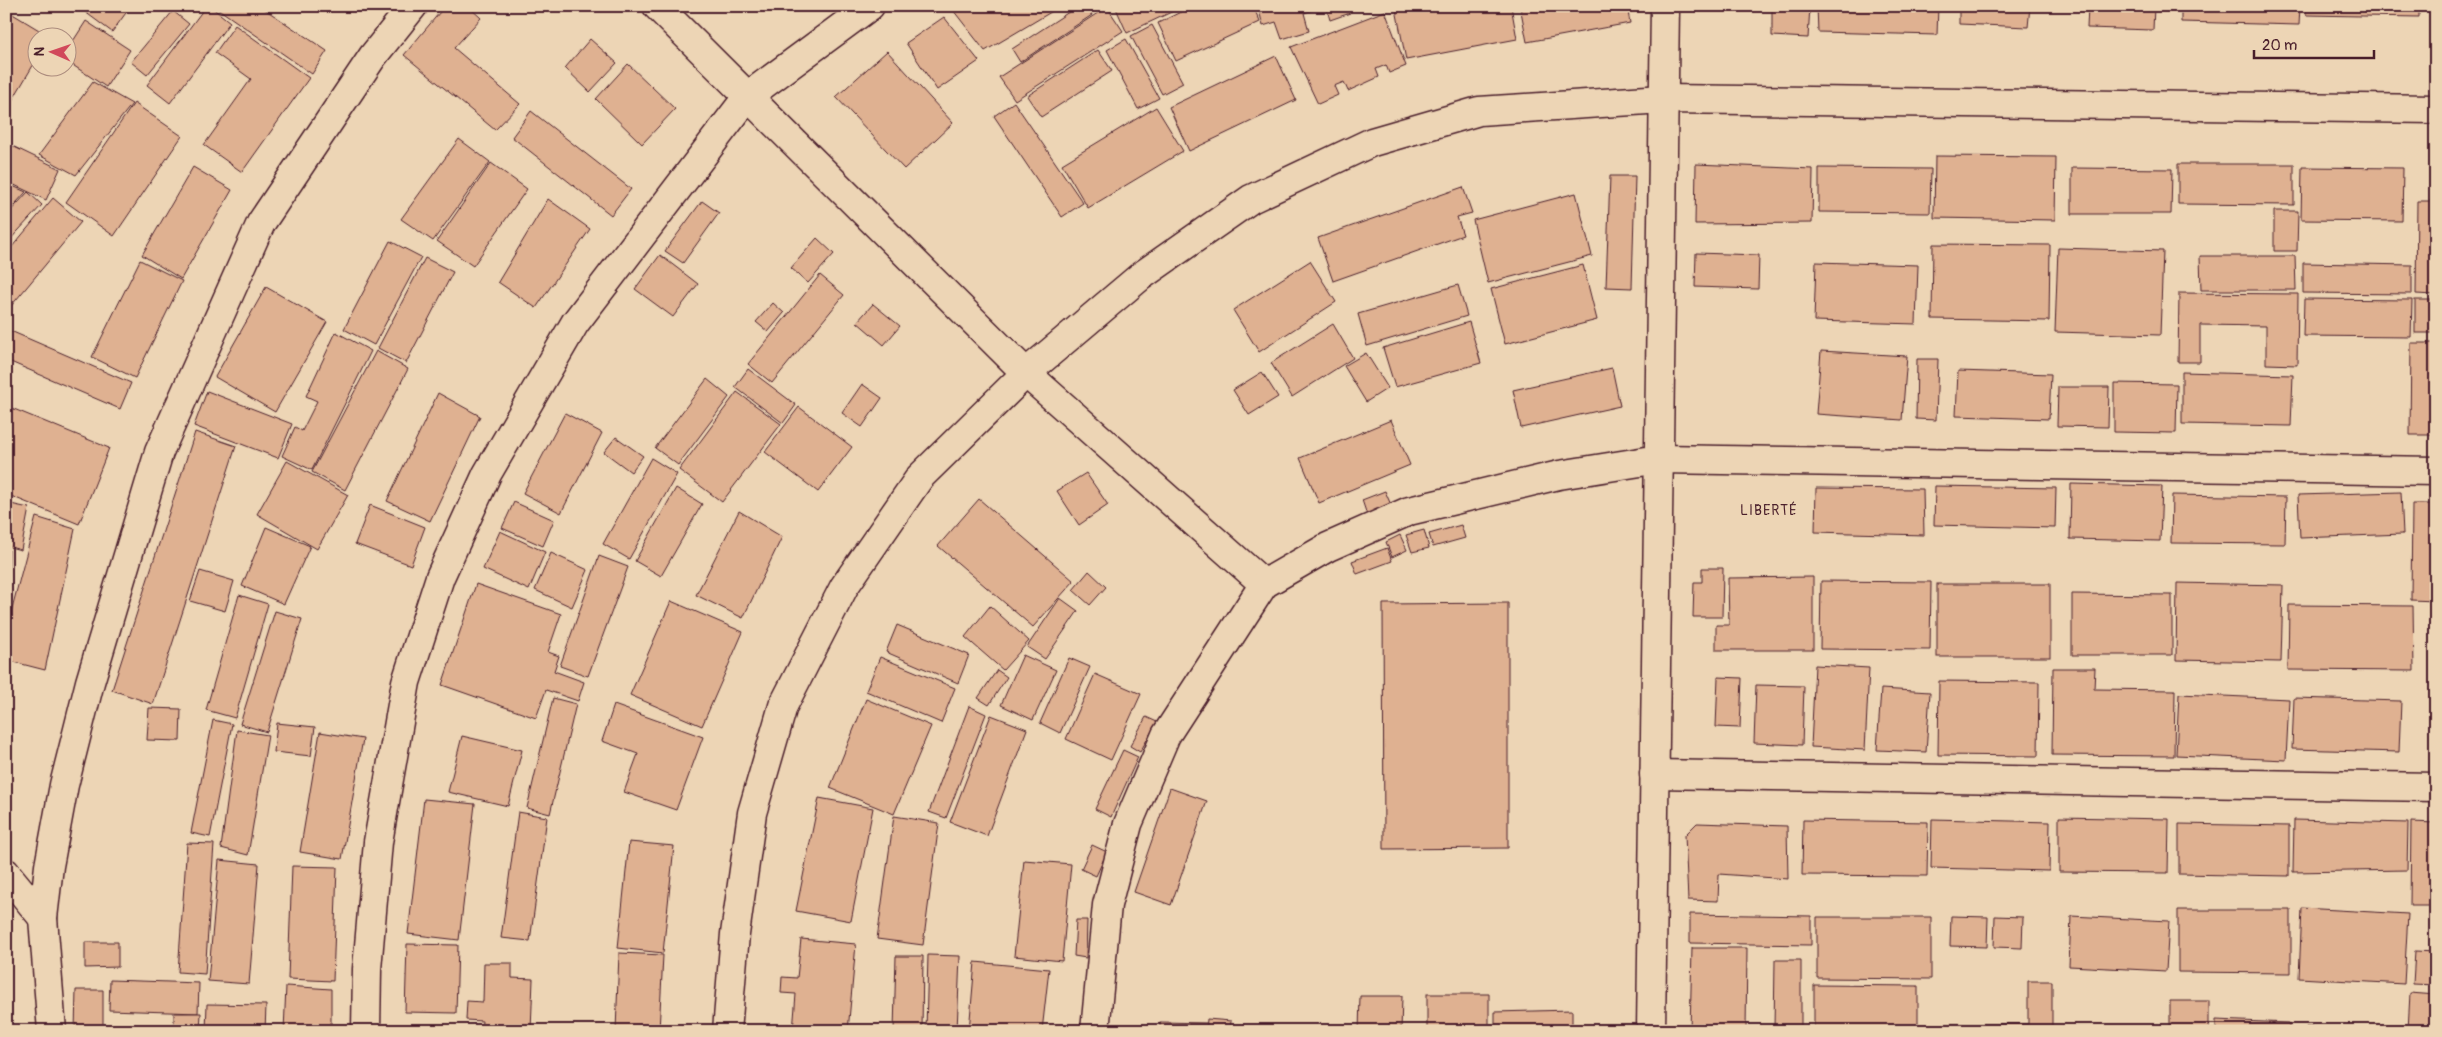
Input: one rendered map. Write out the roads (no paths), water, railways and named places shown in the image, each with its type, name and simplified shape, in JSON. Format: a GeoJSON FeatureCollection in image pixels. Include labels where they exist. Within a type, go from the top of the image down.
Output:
{"type":"FeatureCollection","features":[{"type":"Feature","properties":{"kind":"street"},"geometry":{"type":"LineString","coordinates":[[52,1031],[43,918],[49,866],[64,785],[90,682],[160,452],[261,222],[372,56],[414,6]]}},
{"type":"Feature","properties":{"kind":"street"},"geometry":{"type":"LineString","coordinates":[[656,6],[1026,373],[1264,584]]}},
{"type":"Feature","properties":{"kind":"street"},"geometry":{"type":"LineString","coordinates":[[366,1031],[367,969],[378,842],[406,682],[440,577],[487,474],[575,323],[748,96],[870,6]]}},
{"type":"Feature","properties":{"kind":"street"},"geometry":{"type":"LineString","coordinates":[[1651,1031],[1664,6]]}},
{"type":"Feature","properties":{"kind":"street"},"geometry":{"type":"LineString","coordinates":[[726,1031],[735,934],[752,813],[784,706],[844,587],[920,477],[1026,373],[1140,276],[1251,200],[1372,142],[1479,111],[1663,99],[2436,109]]}},
{"type":"Feature","properties":{"kind":"street"},"geometry":{"type":"LineString","coordinates":[[1095,1031],[1107,905],[1128,824],[1166,735],[1264,584],[1328,547],[1409,511],[1559,475],[1659,460],[2436,471]]}},
{"type":"Feature","properties":{"kind":"street"},"geometry":{"type":"LineString","coordinates":[[1654,774],[2436,787]]}},
{"type":"Feature","properties":{"kind":"street"},"geometry":{"type":"LineString","coordinates":[[6,873],[43,918]]}},
{"type":"Feature","properties":{"kind":"district","name":"LIBERTÉ"},"geometry":{"type":"Point","coordinates":[1769,510]}}]}
